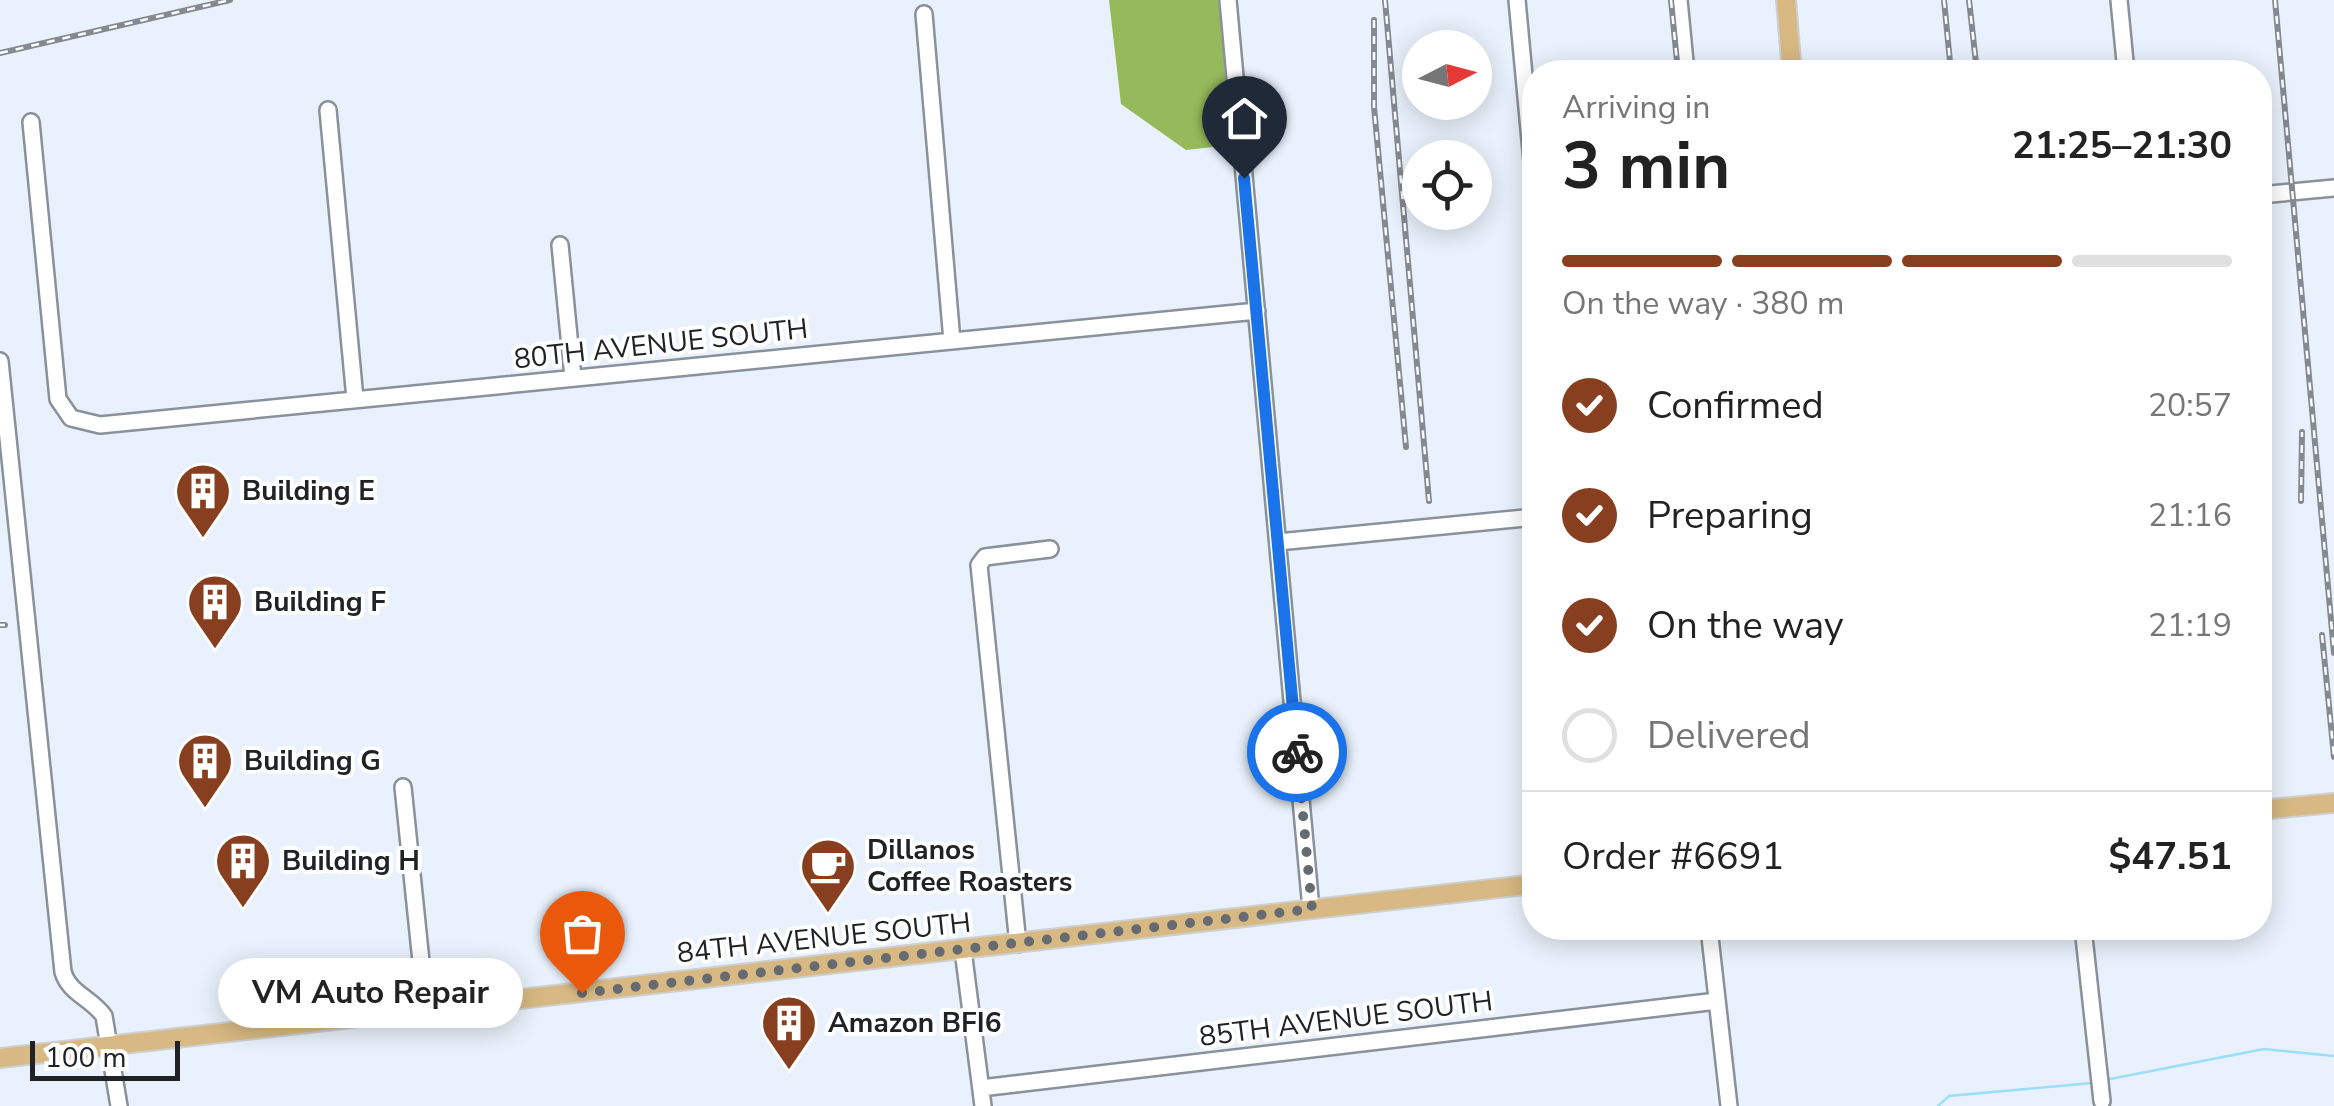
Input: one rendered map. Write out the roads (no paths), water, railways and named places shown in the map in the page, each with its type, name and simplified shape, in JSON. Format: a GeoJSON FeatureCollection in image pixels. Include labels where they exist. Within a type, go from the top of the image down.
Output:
{"type":"FeatureCollection","features":[{"type":"Feature","properties":{"kind":"main road"},"geometry":{"type":"LineString","coordinates":[[1786,0],[1791,60]]}},
{"type":"Feature","properties":{"kind":"main road"},"geometry":{"type":"LineString","coordinates":[[2272,809],[2334,803]]}},
{"type":"Feature","properties":{"kind":"main road","name":"84TH AVENUE SOUTH"},"geometry":{"type":"LineString","coordinates":[[0,1058],[1522,885]]}},
{"type":"Feature","properties":{"kind":"street"},"geometry":{"type":"LineString","coordinates":[[1228,0],[1312,909]]}},
{"type":"Feature","properties":{"kind":"street"},"geometry":{"type":"LineString","coordinates":[[1517,0],[1523,60]]}},
{"type":"Feature","properties":{"kind":"street"},"geometry":{"type":"LineString","coordinates":[[1680,0],[1685,60]]}},
{"type":"Feature","properties":{"kind":"street"},"geometry":{"type":"LineString","coordinates":[[2119,0],[2125,60]]}},
{"type":"Feature","properties":{"kind":"street"},"geometry":{"type":"LineString","coordinates":[[924,14],[952,340]]}},
{"type":"Feature","properties":{"kind":"street"},"geometry":{"type":"LineString","coordinates":[[328,110],[355,399]]}},
{"type":"Feature","properties":{"kind":"street","name":"80TH AVENUE SOUTH"},"geometry":{"type":"LineString","coordinates":[[31,122],[58,399],[72,418],[100,426],[1257,311]]}},
{"type":"Feature","properties":{"kind":"street"},"geometry":{"type":"LineString","coordinates":[[2272,194],[2334,188]]}},
{"type":"Feature","properties":{"kind":"street"},"geometry":{"type":"LineString","coordinates":[[560,245],[573,377]]}},
{"type":"Feature","properties":{"kind":"street"},"geometry":{"type":"LineString","coordinates":[[0,361],[63,972],[70,987],[97,1006],[104,1016],[118,1106]]}},
{"type":"Feature","properties":{"kind":"street"},"geometry":{"type":"LineString","coordinates":[[1278,542],[1522,519]]}},
{"type":"Feature","properties":{"kind":"street"},"geometry":{"type":"LineString","coordinates":[[1018,944],[979,565],[985,557],[1050,549]]}},
{"type":"Feature","properties":{"kind":"street"},"geometry":{"type":"LineString","coordinates":[[404,787],[426,1010]]}},
{"type":"Feature","properties":{"kind":"street"},"geometry":{"type":"LineString","coordinates":[[1710,940],[1729,1106]]}},
{"type":"Feature","properties":{"kind":"street"},"geometry":{"type":"LineString","coordinates":[[2084,940],[2102,1101]]}},
{"type":"Feature","properties":{"kind":"street"},"geometry":{"type":"LineString","coordinates":[[963,950],[983,1106]]}},
{"type":"Feature","properties":{"kind":"street","name":"85TH AVENUE SOUTH"},"geometry":{"type":"LineString","coordinates":[[981,1088],[1717,1000]]}},
{"type":"Feature","properties":{"kind":"waterway"},"geometry":{"type":"LineString","coordinates":[[2105,1080],[2264,1049],[2334,1056]]}},
{"type":"Feature","properties":{"kind":"waterway"},"geometry":{"type":"LineString","coordinates":[[1938,1106],[1949,1096],[2092,1083]]}},
{"type":"Feature","properties":{"kind":"railway"},"geometry":{"type":"LineString","coordinates":[[0,53],[230,0]]}},
{"type":"Feature","properties":{"kind":"railway"},"geometry":{"type":"LineString","coordinates":[[1385,0],[1429,501]]}},
{"type":"Feature","properties":{"kind":"railway"},"geometry":{"type":"LineString","coordinates":[[1671,0],[1677,60]]}},
{"type":"Feature","properties":{"kind":"railway"},"geometry":{"type":"LineString","coordinates":[[1944,0],[1950,60]]}},
{"type":"Feature","properties":{"kind":"railway"},"geometry":{"type":"LineString","coordinates":[[1969,0],[1976,60]]}},
{"type":"Feature","properties":{"kind":"railway"},"geometry":{"type":"LineString","coordinates":[[2275,0],[2334,653]]}},
{"type":"Feature","properties":{"kind":"railway"},"geometry":{"type":"LineString","coordinates":[[1374,20],[1374,107],[1406,447]]}},
{"type":"Feature","properties":{"kind":"railway"},"geometry":{"type":"LineString","coordinates":[[2301,501],[2302,432]]}},
{"type":"Feature","properties":{"kind":"railway"},"geometry":{"type":"LineString","coordinates":[[0,625],[5,625]]}},
{"type":"Feature","properties":{"kind":"railway"},"geometry":{"type":"LineString","coordinates":[[2322,635],[2334,757]]}},
{"type":"Feature","properties":{"kind":"place","name":"Building E"},"geometry":{"type":"Point","coordinates":[203,540]}},
{"type":"Feature","properties":{"kind":"place","name":"Building F"},"geometry":{"type":"Point","coordinates":[215,651]}},
{"type":"Feature","properties":{"kind":"place","name":"Building G"},"geometry":{"type":"Point","coordinates":[205,810]}},
{"type":"Feature","properties":{"kind":"place","name":"Building H"},"geometry":{"type":"Point","coordinates":[243,910]}},
{"type":"Feature","properties":{"kind":"place","name":"Dillanos Coffee Roasters"},"geometry":{"type":"Point","coordinates":[828,915]}},
{"type":"Feature","properties":{"kind":"place","name":"VM Auto Repair"},"geometry":{"type":"Point","coordinates":[582,993]}},
{"type":"Feature","properties":{"kind":"place","name":"Amazon BFI6"},"geometry":{"type":"Point","coordinates":[789,1072]}}]}
